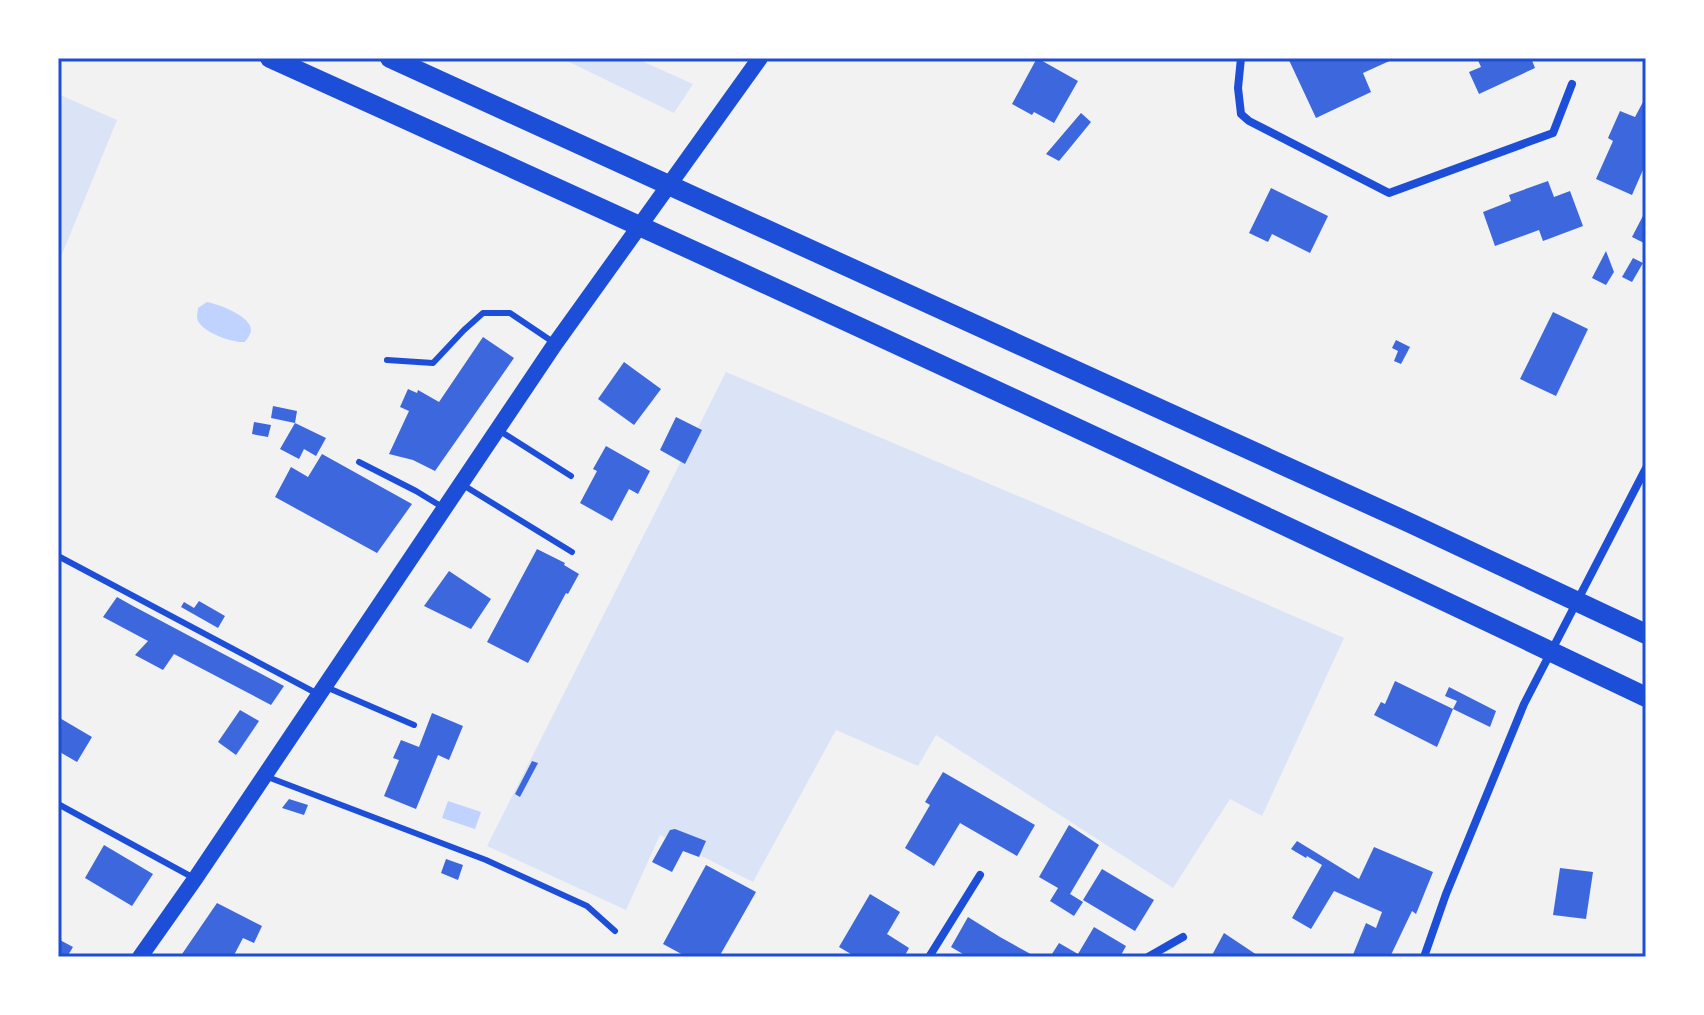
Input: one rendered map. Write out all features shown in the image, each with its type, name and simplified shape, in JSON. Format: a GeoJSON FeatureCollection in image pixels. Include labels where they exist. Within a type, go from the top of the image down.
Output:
{"type":"FeatureCollection","features":[{"type":"Feature","properties":{"kind":"highway"},"geometry":{"type":"LineString","coordinates":[[270,58],[717,260],[1267,516],[1646,697]]}},
{"type":"Feature","properties":{"kind":"highway"},"geometry":{"type":"LineString","coordinates":[[390,58],[1646,634]]}},
{"type":"Feature","properties":{"kind":"main road"},"geometry":{"type":"LineString","coordinates":[[140,957],[555,344],[760,58]]}},
{"type":"Feature","properties":{"kind":"street"},"geometry":{"type":"LineString","coordinates":[[1241,58],[1238,88],[1241,114],[1249,121],[1389,193],[1553,133],[1572,84]]}},
{"type":"Feature","properties":{"kind":"street"},"geometry":{"type":"LineString","coordinates":[[1424,957],[1446,894],[1524,704],[1646,468]]}},
{"type":"Feature","properties":{"kind":"street"},"geometry":{"type":"LineString","coordinates":[[929,957],[980,875]]}},
{"type":"Feature","properties":{"kind":"street"},"geometry":{"type":"LineString","coordinates":[[1148,957],[1183,937]]}},
{"type":"Feature","properties":{"kind":"lane"},"geometry":{"type":"LineString","coordinates":[[387,360],[433,363],[483,313],[510,313],[555,344]]}},
{"type":"Feature","properties":{"kind":"lane"},"geometry":{"type":"LineString","coordinates":[[497,430],[571,476]]}},
{"type":"Feature","properties":{"kind":"lane"},"geometry":{"type":"LineString","coordinates":[[359,462],[444,508]]}},
{"type":"Feature","properties":{"kind":"lane"},"geometry":{"type":"LineString","coordinates":[[461,484],[572,552]]}},
{"type":"Feature","properties":{"kind":"lane"},"geometry":{"type":"LineString","coordinates":[[58,556],[322,691],[414,725]]}},
{"type":"Feature","properties":{"kind":"lane"},"geometry":{"type":"LineString","coordinates":[[265,776],[486,860],[587,906],[615,931]]}},
{"type":"Feature","properties":{"kind":"lane"},"geometry":{"type":"LineString","coordinates":[[58,804],[195,879]]}},
{"type":"Feature","properties":{"kind":"shaded area"},"geometry":{"type":"Polygon","coordinates":[[[561,58],[635,58],[693,84],[674,113],[561,58]]]}},
{"type":"Feature","properties":{"kind":"shaded area"},"geometry":{"type":"Polygon","coordinates":[[[58,94],[117,120],[58,264],[58,94]]]}},
{"type":"Feature","properties":{"kind":"shaded area"},"geometry":{"type":"Polygon","coordinates":[[[726,372],[1344,638],[1262,816],[1230,799],[1173,888],[936,735],[918,766],[836,730],[753,882],[660,835],[626,910],[487,846],[726,372]]]}},
{"type":"Feature","properties":{"kind":"water"},"geometry":{"type":"Polygon","coordinates":[[[207,302],[226,308],[246,320],[251,330],[245,342],[219,336],[201,325],[197,319],[198,308],[207,302]]]}},
{"type":"Feature","properties":{"kind":"water"},"geometry":{"type":"Polygon","coordinates":[[[448,801],[481,812],[475,829],[442,818],[448,801]]]}},
{"type":"Feature","properties":{"kind":"building"},"geometry":{"type":"Polygon","coordinates":[[[1037,58],[1078,81],[1054,123],[1012,104],[1037,58]]]}},
{"type":"Feature","properties":{"kind":"building"},"geometry":{"type":"Polygon","coordinates":[[[1288,58],[1396,58],[1363,73],[1371,92],[1316,118],[1288,58]]]}},
{"type":"Feature","properties":{"kind":"building"},"geometry":{"type":"Polygon","coordinates":[[[1477,58],[1531,58],[1535,68],[1479,94],[1469,72],[1481,67],[1477,58]]]}},
{"type":"Feature","properties":{"kind":"building"},"geometry":{"type":"Polygon","coordinates":[[[1643,102],[1646,103],[1646,163],[1632,195],[1596,179],[1613,141],[1608,138],[1620,111],[1635,117],[1643,102]]]}},
{"type":"Feature","properties":{"kind":"building"},"geometry":{"type":"Polygon","coordinates":[[[1081,113],[1091,122],[1059,161],[1046,154],[1081,113]]]}},
{"type":"Feature","properties":{"kind":"building"},"geometry":{"type":"Polygon","coordinates":[[[1548,181],[1554,197],[1570,191],[1583,226],[1543,241],[1539,230],[1495,246],[1483,212],[1511,201],[1509,195],[1548,181]]]}},
{"type":"Feature","properties":{"kind":"building"},"geometry":{"type":"Polygon","coordinates":[[[1271,188],[1328,216],[1310,253],[1272,234],[1268,242],[1249,233],[1271,188]]]}},
{"type":"Feature","properties":{"kind":"building"},"geometry":{"type":"Polygon","coordinates":[[[1646,210],[1646,244],[1632,237],[1646,210]]]}},
{"type":"Feature","properties":{"kind":"building"},"geometry":{"type":"Polygon","coordinates":[[[1606,251],[1614,272],[1606,285],[1592,278],[1606,251]]]}},
{"type":"Feature","properties":{"kind":"building"},"geometry":{"type":"Polygon","coordinates":[[[1633,258],[1643,263],[1632,282],[1622,277],[1633,258]]]}},
{"type":"Feature","properties":{"kind":"building"},"geometry":{"type":"Polygon","coordinates":[[[1553,312],[1588,329],[1556,396],[1520,379],[1553,312]]]}},
{"type":"Feature","properties":{"kind":"building"},"geometry":{"type":"Polygon","coordinates":[[[483,337],[514,358],[435,471],[413,460],[389,454],[409,411],[400,407],[408,389],[417,393],[418,390],[439,402],[483,337]]]}},
{"type":"Feature","properties":{"kind":"building"},"geometry":{"type":"Polygon","coordinates":[[[1396,340],[1410,347],[1401,364],[1394,361],[1398,351],[1392,348],[1396,340]]]}},
{"type":"Feature","properties":{"kind":"building"},"geometry":{"type":"Polygon","coordinates":[[[624,362],[661,389],[634,425],[598,399],[624,362]]]}},
{"type":"Feature","properties":{"kind":"building"},"geometry":{"type":"Polygon","coordinates":[[[273,406],[297,411],[295,423],[271,418],[273,406]]]}},
{"type":"Feature","properties":{"kind":"building"},"geometry":{"type":"Polygon","coordinates":[[[676,417],[702,430],[685,464],[660,450],[676,417]]]}},
{"type":"Feature","properties":{"kind":"building"},"geometry":{"type":"Polygon","coordinates":[[[254,422],[271,425],[268,437],[252,434],[254,422]]]}},
{"type":"Feature","properties":{"kind":"building"},"geometry":{"type":"Polygon","coordinates":[[[295,423],[326,438],[316,456],[304,449],[299,459],[280,449],[295,423]]]}},
{"type":"Feature","properties":{"kind":"building"},"geometry":{"type":"Polygon","coordinates":[[[606,446],[650,471],[638,494],[629,489],[612,521],[580,503],[606,446]]]}},
{"type":"Feature","properties":{"kind":"building"},"geometry":{"type":"Polygon","coordinates":[[[322,454],[412,504],[377,553],[275,497],[291,467],[308,477],[322,454]]]}},
{"type":"Feature","properties":{"kind":"building"},"geometry":{"type":"Polygon","coordinates":[[[537,549],[579,574],[528,663],[487,642],[537,549]]]}},
{"type":"Feature","properties":{"kind":"building"},"geometry":{"type":"Polygon","coordinates":[[[449,571],[491,599],[471,629],[424,606],[449,571]]]}},
{"type":"Feature","properties":{"kind":"building"},"geometry":{"type":"Polygon","coordinates":[[[117,597],[284,686],[271,705],[174,654],[163,670],[135,655],[148,641],[103,617],[117,597]]]}},
{"type":"Feature","properties":{"kind":"building"},"geometry":{"type":"Polygon","coordinates":[[[199,601],[225,616],[218,628],[181,607],[184,602],[194,608],[199,601]]]}},
{"type":"Feature","properties":{"kind":"building"},"geometry":{"type":"Polygon","coordinates":[[[1395,681],[1453,709],[1437,747],[1374,715],[1381,702],[1385,704],[1395,681]]]}},
{"type":"Feature","properties":{"kind":"building"},"geometry":{"type":"Polygon","coordinates":[[[1449,687],[1496,711],[1490,727],[1453,709],[1457,701],[1445,696],[1449,687]]]}},
{"type":"Feature","properties":{"kind":"building"},"geometry":{"type":"Polygon","coordinates":[[[240,710],[259,721],[236,755],[218,742],[240,710]]]}},
{"type":"Feature","properties":{"kind":"building"},"geometry":{"type":"Polygon","coordinates":[[[432,713],[463,726],[449,760],[438,755],[416,809],[384,796],[399,760],[393,758],[401,740],[419,747],[432,713]]]}},
{"type":"Feature","properties":{"kind":"building"},"geometry":{"type":"Polygon","coordinates":[[[58,717],[92,737],[77,762],[58,751],[58,717]]]}},
{"type":"Feature","properties":{"kind":"building"},"geometry":{"type":"Polygon","coordinates":[[[532,761],[538,763],[520,797],[515,794],[532,761]]]}},
{"type":"Feature","properties":{"kind":"building"},"geometry":{"type":"Polygon","coordinates":[[[943,772],[1035,825],[1017,856],[960,823],[934,866],[905,848],[930,805],[925,802],[943,772]]]}},
{"type":"Feature","properties":{"kind":"building"},"geometry":{"type":"Polygon","coordinates":[[[289,799],[308,805],[304,815],[282,808],[289,799]]]}},
{"type":"Feature","properties":{"kind":"building"},"geometry":{"type":"Polygon","coordinates":[[[1069,825],[1099,845],[1070,894],[1083,902],[1074,916],[1050,901],[1058,888],[1039,877],[1069,825]]]}},
{"type":"Feature","properties":{"kind":"building"},"geometry":{"type":"Polygon","coordinates":[[[675,829],[706,841],[699,857],[683,851],[672,872],[652,862],[670,830],[675,829]]]}},
{"type":"Feature","properties":{"kind":"building"},"geometry":{"type":"Polygon","coordinates":[[[1297,841],[1359,879],[1374,847],[1433,872],[1416,914],[1412,911],[1390,957],[1352,957],[1366,923],[1376,928],[1382,912],[1334,891],[1311,929],[1292,918],[1322,865],[1291,849],[1297,841]]]}},
{"type":"Feature","properties":{"kind":"building"},"geometry":{"type":"Polygon","coordinates":[[[104,845],[153,874],[132,906],[85,878],[104,845]]]}},
{"type":"Feature","properties":{"kind":"building"},"geometry":{"type":"Polygon","coordinates":[[[446,859],[463,865],[458,880],[441,873],[446,859]]]}},
{"type":"Feature","properties":{"kind":"building"},"geometry":{"type":"Polygon","coordinates":[[[706,865],[756,892],[719,957],[687,957],[663,944],[706,865]]]}},
{"type":"Feature","properties":{"kind":"building"},"geometry":{"type":"Polygon","coordinates":[[[1560,868],[1593,872],[1586,919],[1553,915],[1560,868]]]}},
{"type":"Feature","properties":{"kind":"building"},"geometry":{"type":"Polygon","coordinates":[[[1102,869],[1154,900],[1135,931],[1083,900],[1102,869]]]}},
{"type":"Feature","properties":{"kind":"building"},"geometry":{"type":"Polygon","coordinates":[[[870,894],[900,912],[887,934],[909,948],[904,957],[856,957],[839,947],[870,894]]]}},
{"type":"Feature","properties":{"kind":"building"},"geometry":{"type":"Polygon","coordinates":[[[217,903],[262,926],[254,943],[243,938],[233,957],[180,957],[217,903]]]}},
{"type":"Feature","properties":{"kind":"building"},"geometry":{"type":"Polygon","coordinates":[[[968,917],[1036,957],[968,957],[951,947],[968,917]]]}},
{"type":"Feature","properties":{"kind":"building"},"geometry":{"type":"Polygon","coordinates":[[[1094,927],[1126,946],[1120,957],[1050,957],[1059,943],[1078,954],[1094,927]]]}},
{"type":"Feature","properties":{"kind":"building"},"geometry":{"type":"Polygon","coordinates":[[[1224,933],[1257,955],[1256,957],[1211,957],[1224,933]]]}},
{"type":"Feature","properties":{"kind":"building"},"geometry":{"type":"Polygon","coordinates":[[[58,939],[73,947],[67,957],[58,957],[58,939]]]}}]}
